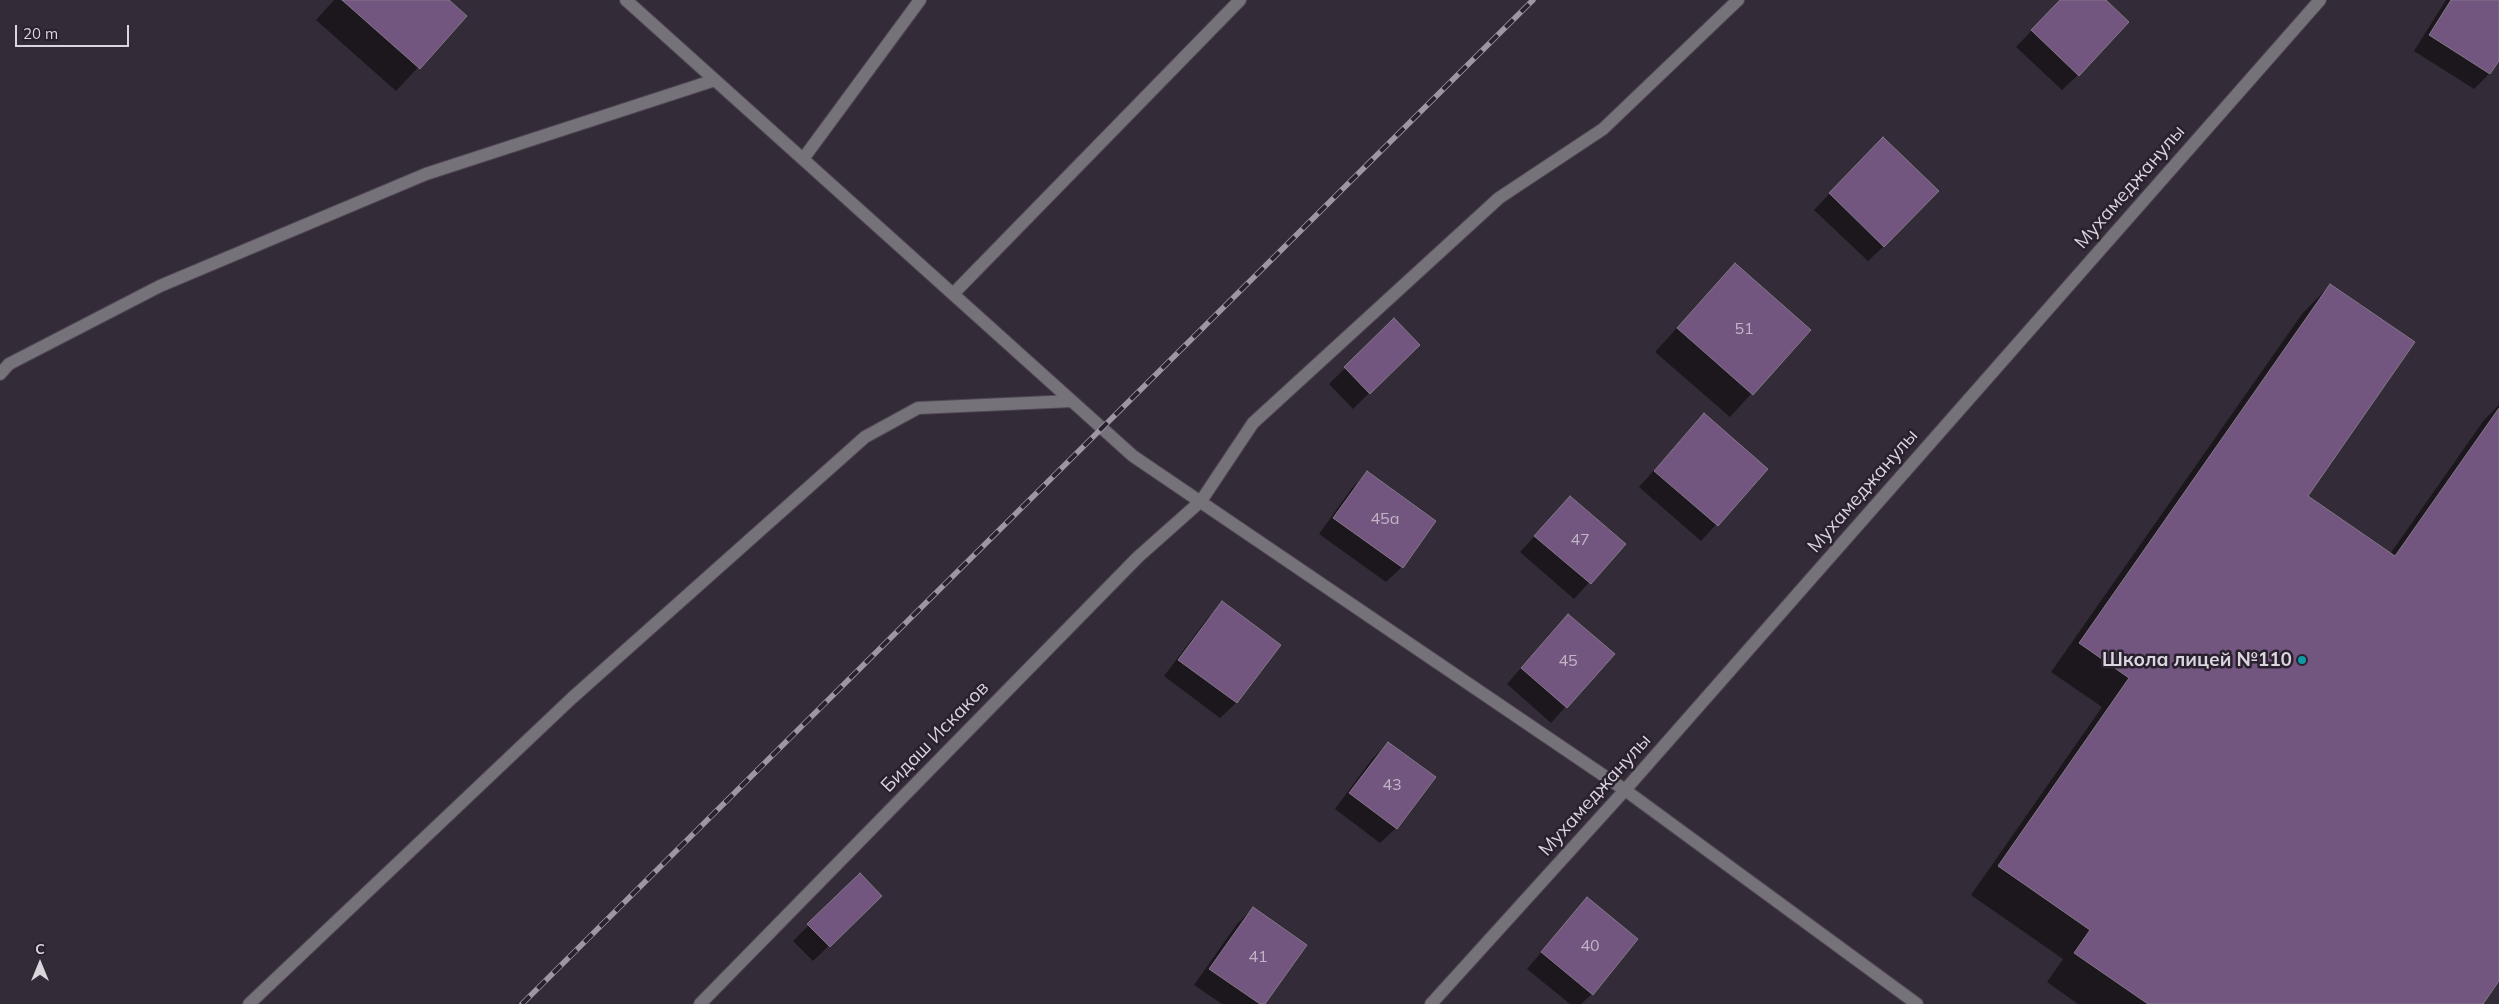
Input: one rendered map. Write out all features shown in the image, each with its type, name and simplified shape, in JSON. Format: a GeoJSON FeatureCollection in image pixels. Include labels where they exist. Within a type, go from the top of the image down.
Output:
{"type":"FeatureCollection","features":[{"type":"Feature","properties":{"kind":"street"},"geometry":{"type":"LineString","coordinates":[[626,0],[1133,456],[1625,790],[1917,1004]]}},
{"type":"Feature","properties":{"kind":"street"},"geometry":{"type":"LineString","coordinates":[[803,159],[920,0]]}},
{"type":"Feature","properties":{"kind":"street"},"geometry":{"type":"LineString","coordinates":[[953,294],[1240,0]]}},
{"type":"Feature","properties":{"kind":"street","name":"Бидаш Искаков"},"geometry":{"type":"LineString","coordinates":[[700,1004],[1138,557],[1201,502],[1253,423],[1499,198],[1602,129],[1738,0]]}},
{"type":"Feature","properties":{"kind":"street","name":"Мухамеджанулы"},"geometry":{"type":"LineString","coordinates":[[1430,1004],[1625,790],[2320,0]]}},
{"type":"Feature","properties":{"kind":"street"},"geometry":{"type":"LineString","coordinates":[[0,374],[9,364],[160,286],[426,174],[715,80]]}},
{"type":"Feature","properties":{"kind":"street"},"geometry":{"type":"LineString","coordinates":[[249,1004],[572,698],[865,437],[918,408],[1072,401]]}},
{"type":"Feature","properties":{"kind":"building"},"geometry":{"type":"Polygon","coordinates":[[[342,0],[449,0],[467,16],[420,69],[342,0]]]}},
{"type":"Feature","properties":{"kind":"building"},"geometry":{"type":"Polygon","coordinates":[[[2060,0],[2106,0],[2129,22],[2079,76],[2031,30],[2060,0]]]}},
{"type":"Feature","properties":{"kind":"building"},"geometry":{"type":"Polygon","coordinates":[[[2451,0],[2499,0],[2499,61],[2490,74],[2429,35],[2451,0]]]}},
{"type":"Feature","properties":{"kind":"building"},"geometry":{"type":"Polygon","coordinates":[[[1883,137],[1939,191],[1884,247],[1829,193],[1883,137]]]}},
{"type":"Feature","properties":{"kind":"building"},"geometry":{"type":"Polygon","coordinates":[[[1735,263],[1811,330],[1753,395],[1677,328],[1735,263]]]}},
{"type":"Feature","properties":{"kind":"building","name":"Школа лицей №110"},"geometry":{"type":"Polygon","coordinates":[[[2330,284],[2415,342],[2308,496],[2395,556],[2499,408],[2499,981],[2483,1004],[2148,1004],[2074,953],[2090,930],[1998,866],[2129,678],[2079,643],[2330,284]]]}},
{"type":"Feature","properties":{"kind":"building"},"geometry":{"type":"Polygon","coordinates":[[[1394,318],[1420,345],[1370,394],[1344,367],[1394,318]]]}},
{"type":"Feature","properties":{"kind":"building"},"geometry":{"type":"Polygon","coordinates":[[[1704,413],[1768,469],[1718,526],[1654,471],[1704,413]]]}},
{"type":"Feature","properties":{"kind":"building"},"geometry":{"type":"Polygon","coordinates":[[[1367,471],[1436,521],[1403,568],[1333,518],[1367,471]]]}},
{"type":"Feature","properties":{"kind":"building"},"geometry":{"type":"Polygon","coordinates":[[[1570,496],[1626,544],[1591,584],[1534,536],[1570,496]]]}},
{"type":"Feature","properties":{"kind":"building"},"geometry":{"type":"Polygon","coordinates":[[[1222,601],[1281,645],[1237,703],[1178,660],[1222,601]]]}},
{"type":"Feature","properties":{"kind":"building"},"geometry":{"type":"Polygon","coordinates":[[[1568,614],[1615,654],[1567,708],[1521,668],[1568,614]]]}},
{"type":"Feature","properties":{"kind":"building"},"geometry":{"type":"Polygon","coordinates":[[[1388,742],[1436,777],[1397,829],[1349,793],[1388,742]]]}},
{"type":"Feature","properties":{"kind":"building"},"geometry":{"type":"Polygon","coordinates":[[[860,873],[882,896],[830,947],[807,924],[860,873]]]}},
{"type":"Feature","properties":{"kind":"building"},"geometry":{"type":"Polygon","coordinates":[[[1587,897],[1638,939],[1593,995],[1541,952],[1587,897]]]}},
{"type":"Feature","properties":{"kind":"building"},"geometry":{"type":"Polygon","coordinates":[[[1253,907],[1307,945],[1265,1004],[1260,1004],[1209,969],[1253,907]]]}},
{"type":"Feature","properties":{"kind":"railway"},"geometry":{"type":"LineString","coordinates":[[522,1004],[1533,0]]}},
{"type":"Feature","properties":{"kind":"place","name":"Школа лицей №110"},"geometry":{"type":"Point","coordinates":[2302,660]}}]}
